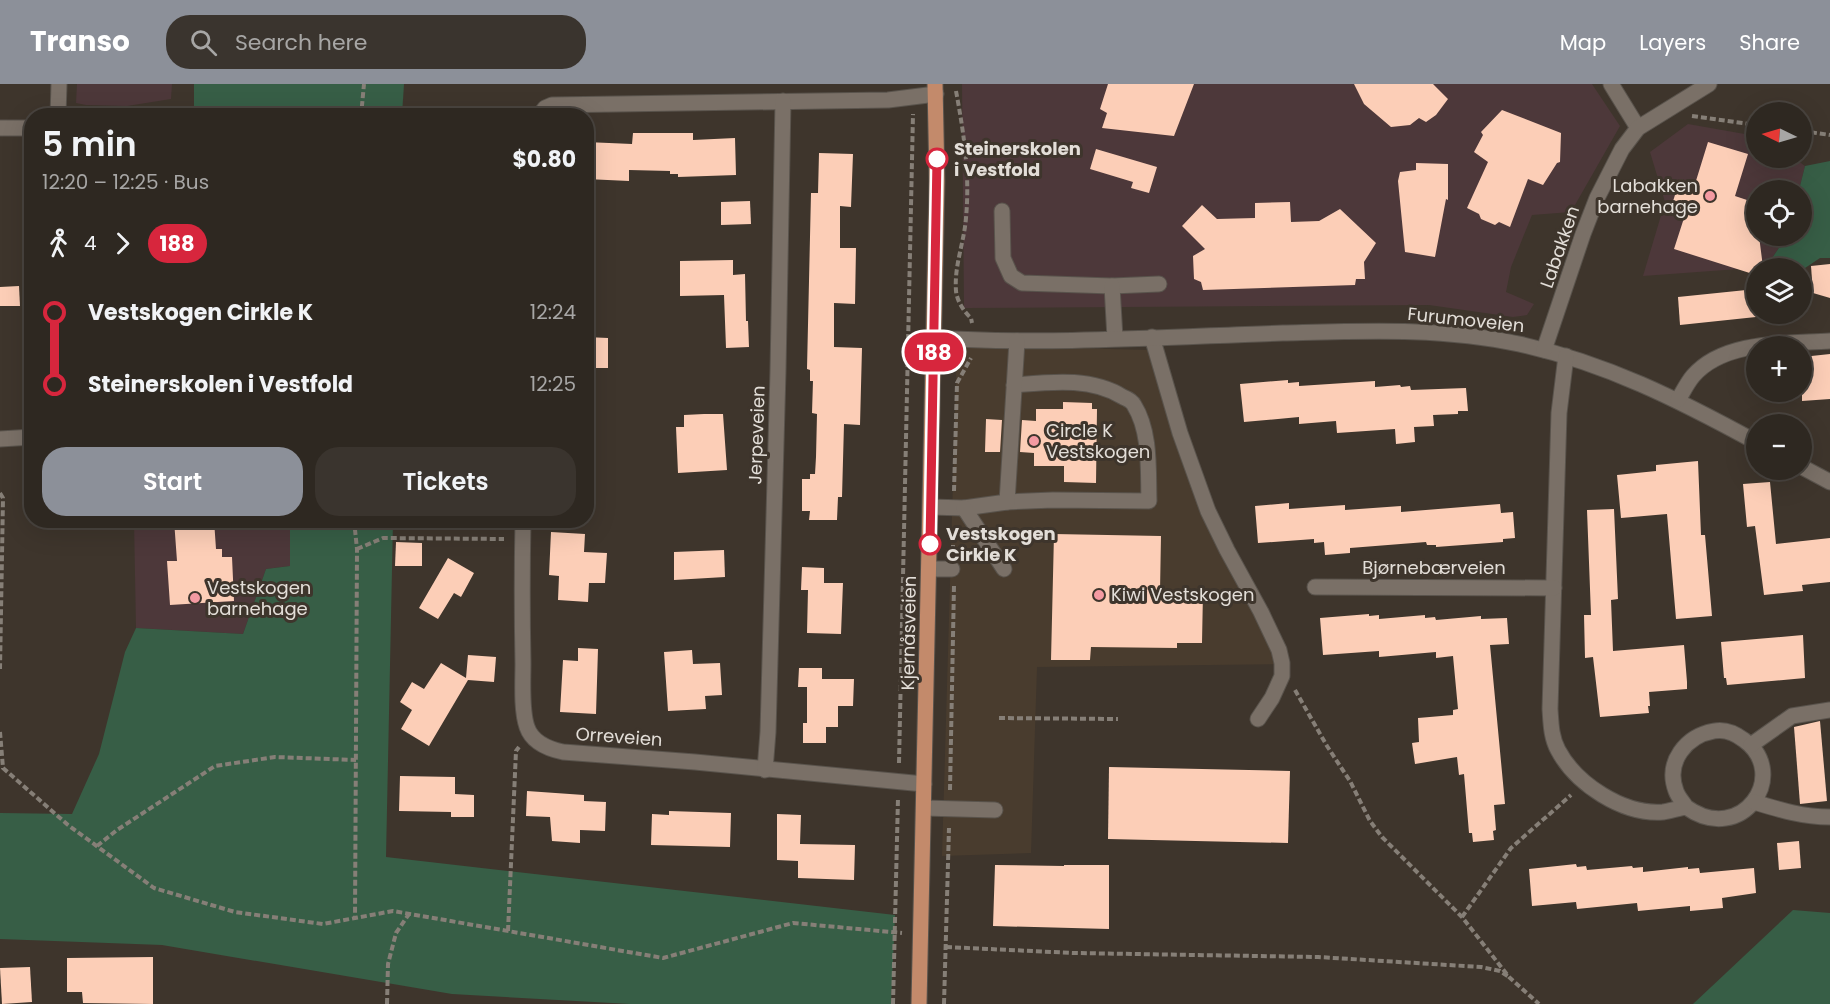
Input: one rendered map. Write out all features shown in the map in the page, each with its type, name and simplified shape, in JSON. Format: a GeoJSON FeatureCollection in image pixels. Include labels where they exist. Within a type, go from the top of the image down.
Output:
{"type":"FeatureCollection","features":[{"type":"Feature","properties":{"kind":"main road","name":"Kjernåsveien"},"geometry":{"type":"LineString","coordinates":[[920,1004],[938,181],[935,89]]}},
{"type":"Feature","properties":{"kind":"street"},"geometry":{"type":"LineString","coordinates":[[58,108],[59,84]]}},
{"type":"Feature","properties":{"kind":"street"},"geometry":{"type":"LineString","coordinates":[[1611,84],[1638,128]]}},
{"type":"Feature","properties":{"kind":"street","name":"Labakken"},"geometry":{"type":"LineString","coordinates":[[1544,351],[1583,234],[1597,198],[1622,149],[1638,128],[1709,84]]}},
{"type":"Feature","properties":{"kind":"street"},"geometry":{"type":"LineString","coordinates":[[545,108],[552,105],[888,100],[913,96],[935,89]]}},
{"type":"Feature","properties":{"kind":"street","name":"Jerpeveien"},"geometry":{"type":"LineString","coordinates":[[765,770],[778,371],[783,101]]}},
{"type":"Feature","properties":{"kind":"street"},"geometry":{"type":"LineString","coordinates":[[0,128],[24,128]]}},
{"type":"Feature","properties":{"kind":"street"},"geometry":{"type":"LineString","coordinates":[[1002,211],[1003,258],[1011,276],[1022,283],[1112,286],[1159,284]]}},
{"type":"Feature","properties":{"kind":"street"},"geometry":{"type":"LineString","coordinates":[[1112,286],[1115,338]]}},
{"type":"Feature","properties":{"kind":"street","name":"Furumoveien"},"geometry":{"type":"LineString","coordinates":[[934,338],[1017,341],[1345,331],[1440,333],[1500,340],[1566,356],[1622,375],[1678,400],[1746,437]]}},
{"type":"Feature","properties":{"kind":"street"},"geometry":{"type":"LineString","coordinates":[[1152,337],[1180,433],[1208,511],[1279,650],[1282,676],[1272,698],[1258,719]]}},
{"type":"Feature","properties":{"kind":"street"},"geometry":{"type":"LineString","coordinates":[[1007,502],[1017,341]]}},
{"type":"Feature","properties":{"kind":"street"},"geometry":{"type":"LineString","coordinates":[[1678,400],[1694,374],[1719,357],[1733,351],[1753,346],[1830,341]]}},
{"type":"Feature","properties":{"kind":"street"},"geometry":{"type":"LineString","coordinates":[[1566,356],[1560,413],[1551,729],[1557,748],[1564,759],[1585,782],[1606,797],[1639,810],[1662,812],[1686,807]]}},
{"type":"Feature","properties":{"kind":"street"},"geometry":{"type":"LineString","coordinates":[[931,507],[959,508],[1007,502],[1053,500],[1149,501],[1143,424],[1133,403],[1113,390],[1083,383],[1046,382],[1014,385]]}},
{"type":"Feature","properties":{"kind":"street"},"geometry":{"type":"LineString","coordinates":[[0,439],[24,438]]}},
{"type":"Feature","properties":{"kind":"street"},"geometry":{"type":"LineString","coordinates":[[1812,472],[1830,482]]}},
{"type":"Feature","properties":{"kind":"street"},"geometry":{"type":"LineString","coordinates":[[959,508],[1004,568]]}},
{"type":"Feature","properties":{"kind":"street"},"geometry":{"type":"LineString","coordinates":[[523,528],[523,680],[525,719],[530,734]]}},
{"type":"Feature","properties":{"kind":"street"},"geometry":{"type":"LineString","coordinates":[[930,569],[952,569]]}},
{"type":"Feature","properties":{"kind":"street","name":"Bjørnebærveien"},"geometry":{"type":"LineString","coordinates":[[1315,587],[1554,588]]}},
{"type":"Feature","properties":{"kind":"street"},"geometry":{"type":"LineString","coordinates":[[1751,745],[1792,716],[1830,710]]}},
{"type":"Feature","properties":{"kind":"street"},"geometry":{"type":"LineString","coordinates":[[1719,730],[1736,734],[1751,745],[1758,755],[1762,772],[1759,791],[1754,802],[1739,814],[1721,820],[1708,819],[1686,807],[1676,792],[1673,774],[1677,757],[1686,743],[1702,733],[1719,730]]}},
{"type":"Feature","properties":{"kind":"street","name":"Orreveien"},"geometry":{"type":"LineString","coordinates":[[530,734],[550,749],[563,752],[924,784]]}},
{"type":"Feature","properties":{"kind":"street"},"geometry":{"type":"LineString","coordinates":[[1754,802],[1787,813],[1830,817]]}},
{"type":"Feature","properties":{"kind":"street"},"geometry":{"type":"LineString","coordinates":[[924,808],[995,810]]}},
{"type":"Feature","properties":{"kind":"path"},"geometry":{"type":"LineString","coordinates":[[362,108],[364,84]]}},
{"type":"Feature","properties":{"kind":"path"},"geometry":{"type":"LineString","coordinates":[[955,84],[966,145],[967,187],[966,220],[957,270],[956,291],[965,313],[971,318],[972,325]]}},
{"type":"Feature","properties":{"kind":"path"},"geometry":{"type":"LineString","coordinates":[[893,1004],[913,96]]}},
{"type":"Feature","properties":{"kind":"path"},"geometry":{"type":"LineString","coordinates":[[1665,110],[1746,124]]}},
{"type":"Feature","properties":{"kind":"path"},"geometry":{"type":"LineString","coordinates":[[1812,132],[1830,135]]}},
{"type":"Feature","properties":{"kind":"path"},"geometry":{"type":"LineString","coordinates":[[944,1004],[954,588],[952,569],[959,508],[957,383],[972,355]]}},
{"type":"Feature","properties":{"kind":"path"},"geometry":{"type":"LineString","coordinates":[[0,493],[3,498],[0,669]]}},
{"type":"Feature","properties":{"kind":"path"},"geometry":{"type":"LineString","coordinates":[[355,528],[357,549],[355,918]]}},
{"type":"Feature","properties":{"kind":"path"},"geometry":{"type":"LineString","coordinates":[[357,549],[383,538],[522,539]]}},
{"type":"Feature","properties":{"kind":"path"},"geometry":{"type":"LineString","coordinates":[[1282,663],[1298,696],[1350,781],[1370,821],[1420,877],[1462,917],[1509,977]]}},
{"type":"Feature","properties":{"kind":"path"},"geometry":{"type":"LineString","coordinates":[[999,718],[1118,719]]}},
{"type":"Feature","properties":{"kind":"path"},"geometry":{"type":"LineString","coordinates":[[0,732],[2,768],[68,825],[154,888],[235,912],[323,924],[393,911],[663,958],[793,923],[921,935]]}},
{"type":"Feature","properties":{"kind":"path"},"geometry":{"type":"LineString","coordinates":[[508,931],[516,751],[530,734]]}},
{"type":"Feature","properties":{"kind":"path"},"geometry":{"type":"LineString","coordinates":[[97,846],[117,830],[215,766],[275,757],[356,760]]}},
{"type":"Feature","properties":{"kind":"path"},"geometry":{"type":"LineString","coordinates":[[1462,917],[1511,848],[1585,782]]}},
{"type":"Feature","properties":{"kind":"path"},"geometry":{"type":"LineString","coordinates":[[387,1004],[387,964],[396,933],[409,914]]}},
{"type":"Feature","properties":{"kind":"path"},"geometry":{"type":"LineString","coordinates":[[946,947],[1062,952],[1318,957],[1481,967],[1500,971],[1539,1004]]}},
{"type":"Feature","properties":{"kind":"shaded area"},"geometry":{"type":"Polygon","coordinates":[[[77,84],[172,84],[171,99],[127,106],[86,105],[76,103],[77,84]]]}},
{"type":"Feature","properties":{"kind":"shaded area","name":"Steinerskolen i Vestfold"},"geometry":{"type":"Polygon","coordinates":[[[962,84],[1592,84],[1620,126],[1571,212],[1532,215],[1511,267],[1506,292],[1534,304],[1527,315],[1513,317],[1429,305],[964,308],[962,84]]]}},
{"type":"Feature","properties":{"kind":"shaded area","name":"Labakken barnehage"},"geometry":{"type":"Polygon","coordinates":[[[1688,124],[1746,134],[1746,168],[1804,168],[1802,180],[1746,180],[1746,246],[1780,246],[1772,258],[1746,258],[1746,268],[1643,276],[1665,202],[1650,152],[1688,124]]]}},
{"type":"Feature","properties":{"kind":"shaded area"},"geometry":{"type":"Polygon","coordinates":[[[957,345],[1149,350],[1228,539],[1290,664],[1037,667],[1031,853],[942,856],[957,345]]]}},
{"type":"Feature","properties":{"kind":"shaded area","name":"Vestskogen barnehage"},"geometry":{"type":"Polygon","coordinates":[[[134,528],[290,528],[290,566],[266,569],[243,634],[136,628],[134,528]]]}},
{"type":"Feature","properties":{"kind":"green space"},"geometry":{"type":"Polygon","coordinates":[[[194,84],[404,84],[402,108],[194,108],[194,84]]]}},
{"type":"Feature","properties":{"kind":"green space"},"geometry":{"type":"Polygon","coordinates":[[[1830,161],[1830,258],[1820,258],[1812,263],[1812,258],[1772,258],[1780,246],[1812,246],[1812,180],[1802,180],[1804,168],[1812,168],[1812,165],[1830,161]]]}},
{"type":"Feature","properties":{"kind":"green space"},"geometry":{"type":"Polygon","coordinates":[[[290,528],[393,528],[386,857],[895,915],[891,1004],[630,1004],[452,994],[162,945],[0,939],[0,813],[72,814],[99,754],[125,652],[136,628],[243,634],[266,569],[290,566],[290,528]]]}},
{"type":"Feature","properties":{"kind":"green space"},"geometry":{"type":"Polygon","coordinates":[[[1793,910],[1830,913],[1830,1004],[1693,1004],[1793,910]]]}},
{"type":"Feature","properties":{"kind":"building"},"geometry":{"type":"Polygon","coordinates":[[[1108,84],[1194,84],[1174,136],[1102,128],[1107,113],[1100,109],[1108,84]]]}},
{"type":"Feature","properties":{"kind":"building"},"geometry":{"type":"Polygon","coordinates":[[[1354,84],[1433,84],[1448,99],[1436,115],[1426,122],[1419,118],[1410,125],[1391,127],[1364,104],[1354,84]]]}},
{"type":"Feature","properties":{"kind":"building"},"geometry":{"type":"Polygon","coordinates":[[[1502,110],[1561,133],[1560,162],[1557,163],[1543,185],[1528,179],[1510,227],[1499,222],[1495,225],[1481,219],[1479,214],[1467,208],[1488,162],[1474,152],[1483,135],[1481,132],[1502,110]]]}},
{"type":"Feature","properties":{"kind":"building"},"geometry":{"type":"Polygon","coordinates":[[[633,133],[693,133],[693,140],[735,138],[736,175],[678,177],[678,174],[670,174],[670,171],[629,170],[629,181],[594,179],[594,142],[632,144],[633,133]]]}},
{"type":"Feature","properties":{"kind":"building"},"geometry":{"type":"Polygon","coordinates":[[[1708,142],[1746,153],[1735,196],[1746,200],[1746,246],[1760,246],[1762,258],[1746,258],[1746,272],[1674,249],[1684,218],[1669,214],[1680,179],[1695,184],[1708,142]]]}},
{"type":"Feature","properties":{"kind":"building"},"geometry":{"type":"Polygon","coordinates":[[[1096,149],[1157,167],[1149,193],[1131,188],[1133,182],[1090,169],[1096,149]]]}},
{"type":"Feature","properties":{"kind":"building"},"geometry":{"type":"Polygon","coordinates":[[[819,153],[853,154],[851,207],[840,206],[840,248],[856,248],[855,304],[834,303],[834,347],[862,348],[860,425],[844,424],[842,497],[838,497],[837,520],[809,520],[810,511],[802,511],[802,479],[810,479],[810,474],[815,474],[816,457],[817,414],[812,413],[813,381],[810,381],[810,370],[807,369],[811,193],[818,193],[819,153]]]}},
{"type":"Feature","properties":{"kind":"building"},"geometry":{"type":"Polygon","coordinates":[[[1416,163],[1448,164],[1448,200],[1446,199],[1435,257],[1405,252],[1398,181],[1400,172],[1416,170],[1416,163]]]}},
{"type":"Feature","properties":{"kind":"building"},"geometry":{"type":"Polygon","coordinates":[[[750,201],[751,224],[721,225],[721,202],[750,201]]]}},
{"type":"Feature","properties":{"kind":"building"},"geometry":{"type":"Polygon","coordinates":[[[1290,202],[1291,222],[1319,221],[1340,209],[1376,243],[1364,262],[1365,279],[1356,279],[1355,285],[1203,290],[1201,282],[1194,279],[1193,256],[1205,249],[1182,226],[1202,205],[1217,219],[1255,218],[1255,203],[1290,202]]]}},
{"type":"Feature","properties":{"kind":"building"},"geometry":{"type":"Polygon","coordinates":[[[733,260],[733,275],[745,274],[749,347],[726,348],[724,295],[680,296],[680,261],[733,260]]]}},
{"type":"Feature","properties":{"kind":"building"},"geometry":{"type":"Polygon","coordinates":[[[1830,264],[1830,298],[1813,293],[1812,266],[1830,264]]]}},
{"type":"Feature","properties":{"kind":"building"},"geometry":{"type":"Polygon","coordinates":[[[19,286],[20,306],[0,306],[0,287],[19,286]]]}},
{"type":"Feature","properties":{"kind":"building"},"geometry":{"type":"Polygon","coordinates":[[[1746,290],[1746,318],[1680,325],[1678,297],[1746,290]]]}},
{"type":"Feature","properties":{"kind":"building"},"geometry":{"type":"Polygon","coordinates":[[[594,337],[608,338],[608,368],[594,368],[594,337]]]}},
{"type":"Feature","properties":{"kind":"building"},"geometry":{"type":"Polygon","coordinates":[[[1830,354],[1830,399],[1812,400],[1812,356],[1830,354]]]}},
{"type":"Feature","properties":{"kind":"building"},"geometry":{"type":"Polygon","coordinates":[[[1288,380],[1288,383],[1299,382],[1299,386],[1375,381],[1375,387],[1400,385],[1401,387],[1410,386],[1411,390],[1466,388],[1468,411],[1458,411],[1458,414],[1433,415],[1434,426],[1414,427],[1415,442],[1396,444],[1395,429],[1337,433],[1336,421],[1299,424],[1299,417],[1244,422],[1240,384],[1288,380]]]}},
{"type":"Feature","properties":{"kind":"building"},"geometry":{"type":"Polygon","coordinates":[[[1063,402],[1092,403],[1092,409],[1097,409],[1096,483],[1064,482],[1064,466],[1034,466],[1034,453],[1020,452],[1022,420],[1036,421],[1036,409],[1063,409],[1063,402]]]}},
{"type":"Feature","properties":{"kind":"building"},"geometry":{"type":"Polygon","coordinates":[[[723,414],[727,470],[678,473],[676,427],[684,427],[684,415],[723,414]]]}},
{"type":"Feature","properties":{"kind":"building"},"geometry":{"type":"Polygon","coordinates":[[[986,419],[1002,420],[1000,452],[985,452],[986,419]]]}},
{"type":"Feature","properties":{"kind":"building"},"geometry":{"type":"Polygon","coordinates":[[[1698,461],[1701,535],[1705,535],[1712,616],[1676,619],[1667,514],[1621,518],[1617,475],[1656,471],[1656,465],[1698,461]]]}},
{"type":"Feature","properties":{"kind":"building"},"geometry":{"type":"Polygon","coordinates":[[[1770,482],[1776,544],[1830,538],[1830,582],[1802,585],[1803,591],[1764,595],[1755,526],[1747,527],[1743,484],[1770,482]]]}},
{"type":"Feature","properties":{"kind":"building"},"geometry":{"type":"Polygon","coordinates":[[[1289,503],[1289,509],[1345,505],[1345,510],[1401,506],[1401,512],[1500,504],[1501,513],[1513,512],[1515,538],[1503,539],[1503,542],[1436,547],[1436,545],[1427,545],[1426,542],[1350,548],[1350,553],[1325,555],[1324,542],[1314,543],[1314,539],[1258,543],[1255,506],[1289,503]]]}},
{"type":"Feature","properties":{"kind":"building"},"geometry":{"type":"Polygon","coordinates":[[[1614,509],[1618,599],[1611,600],[1613,651],[1684,645],[1687,689],[1649,692],[1649,713],[1600,717],[1593,657],[1585,658],[1584,615],[1591,615],[1587,510],[1614,509]]]}},
{"type":"Feature","properties":{"kind":"building"},"geometry":{"type":"Polygon","coordinates":[[[175,528],[215,528],[216,549],[222,549],[222,557],[232,557],[234,601],[170,605],[167,561],[177,561],[175,528]]]}},
{"type":"Feature","properties":{"kind":"building"},"geometry":{"type":"Polygon","coordinates":[[[551,532],[585,534],[584,552],[607,553],[605,583],[589,583],[588,602],[558,600],[559,576],[549,575],[551,532]]]}},
{"type":"Feature","properties":{"kind":"building"},"geometry":{"type":"Polygon","coordinates":[[[1054,534],[1161,536],[1160,591],[1203,592],[1202,643],[1177,643],[1177,648],[1091,647],[1090,660],[1051,660],[1054,534]]]}},
{"type":"Feature","properties":{"kind":"building"},"geometry":{"type":"Polygon","coordinates":[[[396,542],[422,543],[422,566],[395,566],[396,542]]]}},
{"type":"Feature","properties":{"kind":"building"},"geometry":{"type":"Polygon","coordinates":[[[724,550],[725,577],[674,580],[674,552],[724,550]]]}},
{"type":"Feature","properties":{"kind":"building"},"geometry":{"type":"Polygon","coordinates":[[[448,558],[474,573],[461,597],[454,593],[438,619],[419,608],[448,558]]]}},
{"type":"Feature","properties":{"kind":"building"},"geometry":{"type":"Polygon","coordinates":[[[802,567],[824,568],[824,583],[843,583],[841,634],[807,633],[808,590],[801,590],[802,567]]]}},
{"type":"Feature","properties":{"kind":"building"},"geometry":{"type":"Polygon","coordinates":[[[1369,614],[1369,616],[1379,615],[1379,619],[1425,615],[1425,618],[1435,617],[1436,620],[1481,616],[1481,619],[1507,618],[1509,644],[1490,645],[1505,804],[1494,805],[1496,830],[1493,831],[1494,840],[1473,842],[1472,833],[1469,833],[1464,774],[1459,775],[1457,757],[1415,764],[1412,743],[1419,742],[1418,718],[1453,715],[1453,710],[1458,709],[1453,656],[1436,658],[1436,652],[1379,657],[1379,651],[1323,655],[1320,618],[1369,614]]]}},
{"type":"Feature","properties":{"kind":"building"},"geometry":{"type":"Polygon","coordinates":[[[1803,635],[1805,678],[1727,685],[1726,678],[1724,678],[1721,642],[1803,635]]]}},
{"type":"Feature","properties":{"kind":"building"},"geometry":{"type":"Polygon","coordinates":[[[578,648],[598,649],[596,714],[560,712],[563,660],[578,661],[578,648]]]}},
{"type":"Feature","properties":{"kind":"building"},"geometry":{"type":"Polygon","coordinates":[[[692,650],[693,664],[720,663],[722,695],[705,696],[706,709],[668,711],[664,652],[692,650]]]}},
{"type":"Feature","properties":{"kind":"building"},"geometry":{"type":"Polygon","coordinates":[[[468,655],[496,657],[494,682],[468,680],[429,746],[401,729],[412,710],[400,702],[412,682],[424,689],[441,663],[466,678],[468,655]]]}},
{"type":"Feature","properties":{"kind":"building"},"geometry":{"type":"Polygon","coordinates":[[[799,668],[822,668],[822,679],[854,679],[853,706],[838,706],[838,727],[826,727],[826,743],[803,743],[803,723],[807,723],[807,687],[798,687],[799,668]]]}},
{"type":"Feature","properties":{"kind":"building"},"geometry":{"type":"Polygon","coordinates":[[[1820,721],[1827,801],[1800,804],[1794,727],[1820,721]]]}},
{"type":"Feature","properties":{"kind":"building"},"geometry":{"type":"Polygon","coordinates":[[[1109,767],[1290,771],[1288,843],[1108,839],[1109,767]]]}},
{"type":"Feature","properties":{"kind":"building"},"geometry":{"type":"Polygon","coordinates":[[[400,776],[455,777],[455,794],[474,795],[474,817],[451,817],[451,812],[399,811],[400,776]]]}},
{"type":"Feature","properties":{"kind":"building"},"geometry":{"type":"Polygon","coordinates":[[[527,791],[584,795],[584,801],[606,802],[605,831],[580,830],[580,843],[552,841],[550,817],[526,816],[527,791]]]}},
{"type":"Feature","properties":{"kind":"building"},"geometry":{"type":"Polygon","coordinates":[[[669,811],[731,813],[730,847],[651,845],[652,814],[669,815],[669,811]]]}},
{"type":"Feature","properties":{"kind":"building"},"geometry":{"type":"Polygon","coordinates":[[[777,814],[801,815],[800,844],[855,845],[854,880],[798,878],[798,861],[777,860],[777,814]]]}},
{"type":"Feature","properties":{"kind":"building"},"geometry":{"type":"Polygon","coordinates":[[[1799,841],[1801,868],[1779,870],[1777,843],[1799,841]]]}},
{"type":"Feature","properties":{"kind":"building"},"geometry":{"type":"Polygon","coordinates":[[[1576,864],[1577,867],[1586,866],[1587,870],[1643,867],[1643,872],[1688,867],[1688,869],[1699,868],[1700,873],[1754,868],[1756,893],[1722,898],[1723,908],[1690,911],[1690,906],[1638,911],[1637,903],[1577,909],[1576,902],[1532,906],[1529,869],[1576,864]]]}},
{"type":"Feature","properties":{"kind":"building"},"geometry":{"type":"Polygon","coordinates":[[[995,865],[1109,865],[1109,929],[993,926],[995,865]]]}},
{"type":"Feature","properties":{"kind":"building"},"geometry":{"type":"Polygon","coordinates":[[[153,957],[153,1004],[83,1003],[82,992],[67,992],[67,958],[153,957]]]}},
{"type":"Feature","properties":{"kind":"building"},"geometry":{"type":"Polygon","coordinates":[[[30,967],[32,1002],[2,1004],[0,968],[30,967]]]}},
{"type":"Feature","properties":{"kind":"bus line","name":"188"},"geometry":{"type":"LineString","coordinates":[[930,544],[937,159]]}},
{"type":"Feature","properties":{"kind":"place","name":"Steinerskolen i Vestfold"},"geometry":{"type":"Point","coordinates":[937,159]}},
{"type":"Feature","properties":{"kind":"place","name":"Labakken barnehage"},"geometry":{"type":"Point","coordinates":[1710,196]}},
{"type":"Feature","properties":{"kind":"place","name":"Circle K Vestskogen"},"geometry":{"type":"Point","coordinates":[1034,441]}},
{"type":"Feature","properties":{"kind":"place","name":"Vestskogen Cirkle K"},"geometry":{"type":"Point","coordinates":[930,544]}},
{"type":"Feature","properties":{"kind":"place","name":"Kiwi Vestskogen"},"geometry":{"type":"Point","coordinates":[1099,595]}},
{"type":"Feature","properties":{"kind":"place","name":"Vestskogen barnehage"},"geometry":{"type":"Point","coordinates":[195,598]}}]}
